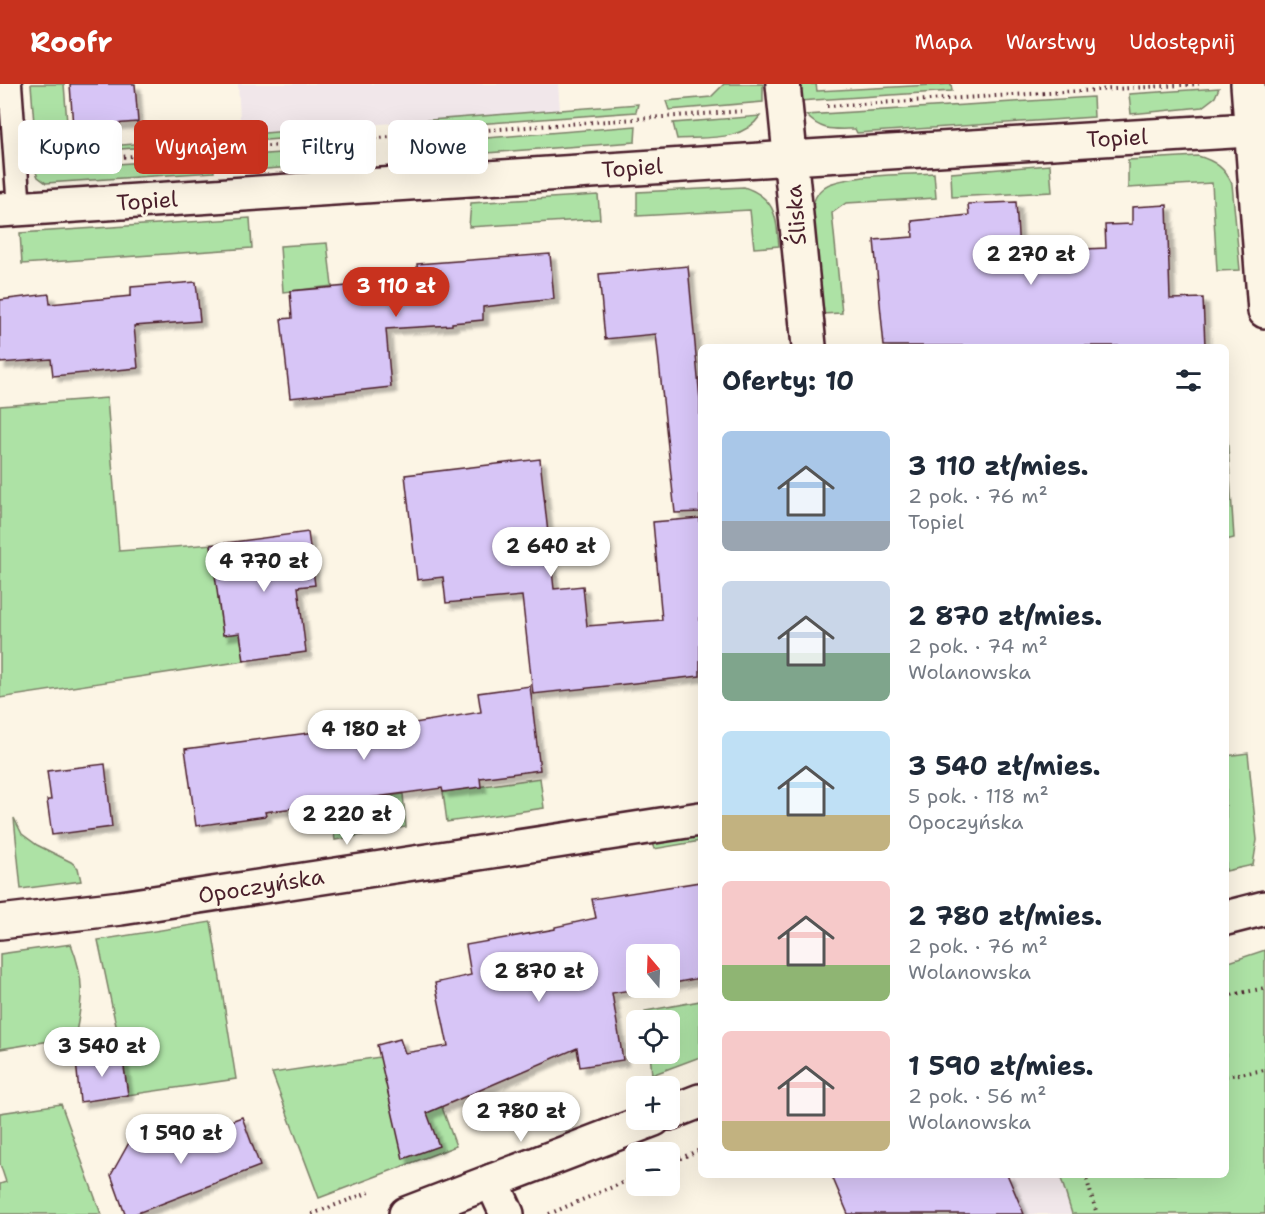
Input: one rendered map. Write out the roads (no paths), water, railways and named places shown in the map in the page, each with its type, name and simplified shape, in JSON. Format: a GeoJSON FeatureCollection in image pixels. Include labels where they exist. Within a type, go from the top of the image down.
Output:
{"type":"FeatureCollection","features":[{"type":"Feature","properties":{"kind":"street"},"geometry":{"type":"LineString","coordinates":[[1248,84],[1258,129],[1265,311]]}},
{"type":"Feature","properties":{"kind":"street","name":"Śliska"},"geometry":{"type":"LineString","coordinates":[[784,96],[809,344]]}},
{"type":"Feature","properties":{"kind":"street","name":"Topiel"},"geometry":{"type":"LineString","coordinates":[[10,210],[1258,129]]}},
{"type":"Feature","properties":{"kind":"street","name":"Opoczyńska"},"geometry":{"type":"LineString","coordinates":[[0,922],[121,908],[698,819]]}},
{"type":"Feature","properties":{"kind":"street"},"geometry":{"type":"LineString","coordinates":[[1229,917],[1265,908]]}},
{"type":"Feature","properties":{"kind":"street"},"geometry":{"type":"LineString","coordinates":[[680,1109],[698,1102]]}},
{"type":"Feature","properties":{"kind":"street"},"geometry":{"type":"LineString","coordinates":[[406,1214],[626,1130]]}},
{"type":"Feature","properties":{"kind":"street"},"geometry":{"type":"LineString","coordinates":[[492,1181],[507,1214]]}},
{"type":"Feature","properties":{"kind":"lane"},"geometry":{"type":"LineString","coordinates":[[10,84],[16,164],[10,210]]}}]}
